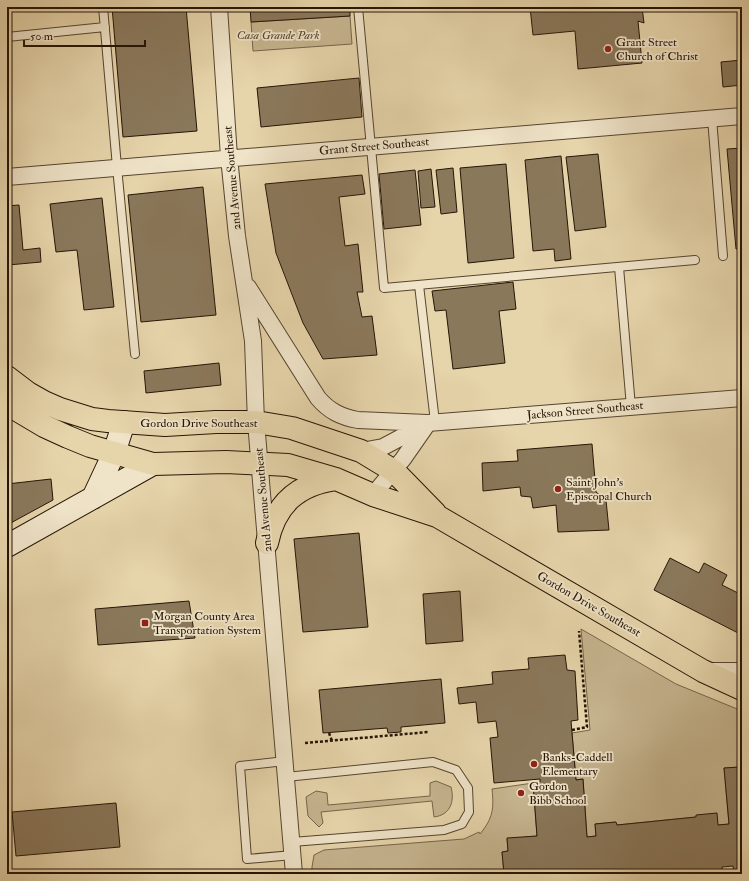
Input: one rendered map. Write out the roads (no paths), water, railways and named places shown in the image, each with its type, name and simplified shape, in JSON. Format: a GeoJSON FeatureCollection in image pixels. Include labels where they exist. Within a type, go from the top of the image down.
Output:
{"type":"FeatureCollection","features":[{"type":"Feature","properties":{"kind":"main road","name":"Gordon Drive Southeast"},"geometry":{"type":"LineString","coordinates":[[10,380],[39,399],[60,409],[92,419],[165,425],[256,422],[292,428],[362,451],[394,471],[437,516]]}},
{"type":"Feature","properties":{"kind":"main road","name":"Gordon Drive Southeast"},"geometry":{"type":"LineString","coordinates":[[7,404],[44,426],[68,437],[114,453],[153,464],[260,463],[288,465],[336,478],[374,495],[437,516],[703,671],[742,689]]}},
{"type":"Feature","properties":{"kind":"main road"},"geometry":{"type":"LineString","coordinates":[[267,543],[269,530],[274,519],[289,499],[299,490],[311,484],[336,478]]}},
{"type":"Feature","properties":{"kind":"street","name":"2nd Avenue Southeast"},"geometry":{"type":"LineString","coordinates":[[219,7],[237,236],[252,341],[256,422],[294,874]]}},
{"type":"Feature","properties":{"kind":"street","name":"Grant Street Southeast"},"geometry":{"type":"LineString","coordinates":[[7,177],[230,157],[742,116]]}},
{"type":"Feature","properties":{"kind":"street"},"geometry":{"type":"LineString","coordinates":[[244,282],[318,398],[331,410],[343,417],[358,420],[432,423]]}},
{"type":"Feature","properties":{"kind":"street","name":"Jackson Street Southeast"},"geometry":{"type":"LineString","coordinates":[[362,451],[383,447],[432,423],[742,398]]}},
{"type":"Feature","properties":{"kind":"street"},"geometry":{"type":"LineString","coordinates":[[93,498],[114,453],[124,422]]}},
{"type":"Feature","properties":{"kind":"street"},"geometry":{"type":"LineString","coordinates":[[374,495],[432,423]]}},
{"type":"Feature","properties":{"kind":"street"},"geometry":{"type":"LineString","coordinates":[[7,546],[153,464]]}},
{"type":"Feature","properties":{"kind":"street"},"geometry":{"type":"LineString","coordinates":[[703,671],[742,671]]}},
{"type":"Feature","properties":{"kind":"lane"},"geometry":{"type":"LineString","coordinates":[[103,7],[135,354]]}},
{"type":"Feature","properties":{"kind":"lane"},"geometry":{"type":"LineString","coordinates":[[358,7],[384,288],[695,260]]}},
{"type":"Feature","properties":{"kind":"lane"},"geometry":{"type":"LineString","coordinates":[[7,37],[105,27]]}},
{"type":"Feature","properties":{"kind":"lane"},"geometry":{"type":"LineString","coordinates":[[712,118],[723,256]]}},
{"type":"Feature","properties":{"kind":"lane"},"geometry":{"type":"LineString","coordinates":[[619,267],[632,407]]}},
{"type":"Feature","properties":{"kind":"lane"},"geometry":{"type":"LineString","coordinates":[[420,285],[432,423]]}},
{"type":"Feature","properties":{"kind":"lane"},"geometry":{"type":"LineString","coordinates":[[285,760],[240,766],[248,859],[292,849],[444,830],[462,824],[469,812],[468,788],[456,770],[433,762],[286,777]]}},
{"type":"Feature","properties":{"kind":"place","name":"Grant Street Church of Christ"},"geometry":{"type":"Point","coordinates":[608,49]}},
{"type":"Feature","properties":{"kind":"place","name":"Saint John's Episcopal Church"},"geometry":{"type":"Point","coordinates":[558,489]}},
{"type":"Feature","properties":{"kind":"place","name":"Morgan County Area Transportation System"},"geometry":{"type":"Point","coordinates":[145,623]}},
{"type":"Feature","properties":{"kind":"place","name":"Banks-Caddell Elementary"},"geometry":{"type":"Point","coordinates":[534,764]}},
{"type":"Feature","properties":{"kind":"place","name":"Gordon Bibb School"},"geometry":{"type":"Point","coordinates":[521,793]}},
{"type":"Feature","properties":{"kind":"park label","name":"Casa Grande Park"},"geometry":{"type":"Point","coordinates":[278,35]}}]}
